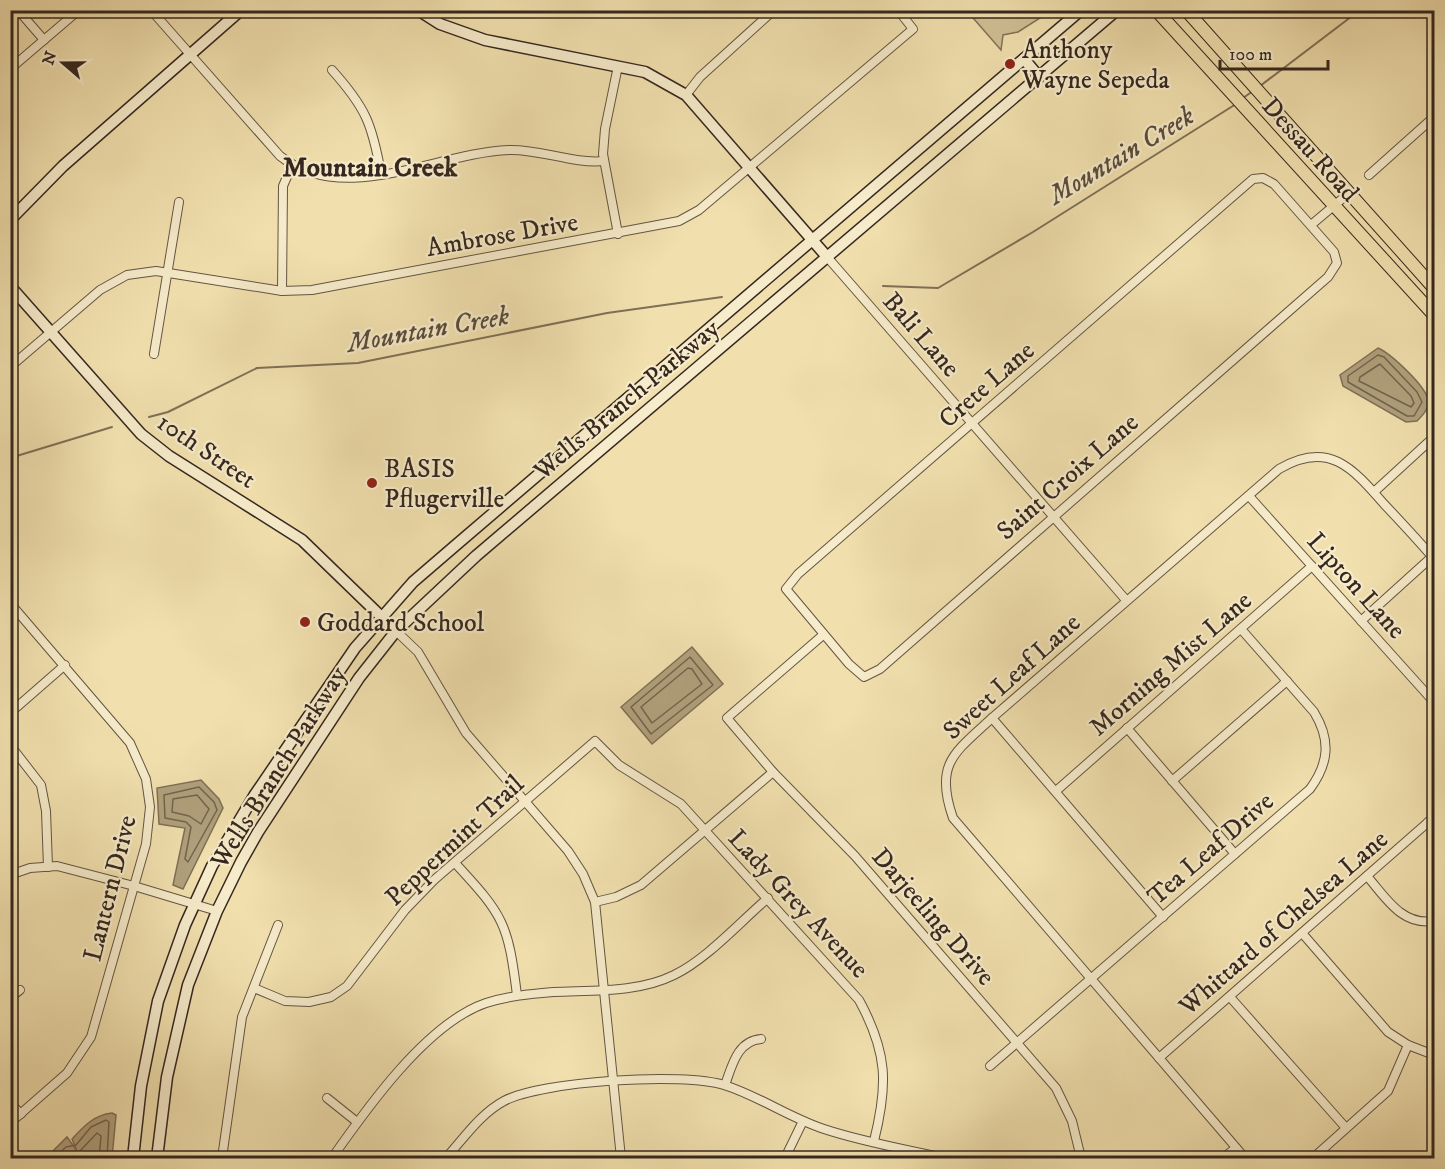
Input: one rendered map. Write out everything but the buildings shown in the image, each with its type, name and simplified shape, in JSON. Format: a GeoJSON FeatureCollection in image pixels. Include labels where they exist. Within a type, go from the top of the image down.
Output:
{"type":"FeatureCollection","features":[{"type":"Feature","properties":{"kind":"main road"},"geometry":{"type":"LineString","coordinates":[[10,220],[63,166],[241,10]]}},
{"type":"Feature","properties":{"kind":"main road"},"geometry":{"type":"LineString","coordinates":[[418,10],[462,34],[645,72],[686,95],[828,258]]}},
{"type":"Feature","properties":{"kind":"main road","name":"Wells Branch Parkway"},"geometry":{"type":"LineString","coordinates":[[133,1158],[149,1038],[172,956],[195,902],[233,829],[293,737],[334,676],[382,616],[413,582],[1081,10]]}},
{"type":"Feature","properties":{"kind":"main road","name":"Wells Branch Parkway"},"geometry":{"type":"LineString","coordinates":[[157,1158],[175,1034],[188,986],[218,911],[258,832],[359,678],[396,631],[476,556],[1117,10]]}},
{"type":"Feature","properties":{"kind":"main road","name":"Dessau Road"},"geometry":{"type":"LineString","coordinates":[[1156,10],[1434,315]]}},
{"type":"Feature","properties":{"kind":"main road","name":"Dessau Road"},"geometry":{"type":"LineString","coordinates":[[1186,10],[1434,288]]}},
{"type":"Feature","properties":{"kind":"main road"},"geometry":{"type":"LineString","coordinates":[[1024,59],[1039,77]]}},
{"type":"Feature","properties":{"kind":"main road","name":"10th Street"},"geometry":{"type":"LineString","coordinates":[[10,286],[122,414],[147,439],[168,456],[302,540],[396,631]]}},
{"type":"Feature","properties":{"kind":"street"},"geometry":{"type":"LineString","coordinates":[[18,10],[44,40]]}},
{"type":"Feature","properties":{"kind":"street"},"geometry":{"type":"LineString","coordinates":[[10,69],[79,10]]}},
{"type":"Feature","properties":{"kind":"street"},"geometry":{"type":"LineString","coordinates":[[151,10],[274,150],[292,165],[320,177],[334,179],[381,173],[501,151],[534,152],[577,161],[604,161]]}},
{"type":"Feature","properties":{"kind":"street"},"geometry":{"type":"LineString","coordinates":[[686,95],[700,77],[764,14],[774,10]]}},
{"type":"Feature","properties":{"kind":"street","name":"Ambrose Drive"},"geometry":{"type":"LineString","coordinates":[[10,367],[115,280],[136,273],[167,272],[282,291],[312,290],[664,226],[687,218],[914,29],[898,10]]}},
{"type":"Feature","properties":{"kind":"street"},"geometry":{"type":"LineString","coordinates":[[618,66],[605,129],[604,161],[618,234]]}},
{"type":"Feature","properties":{"kind":"street"},"geometry":{"type":"LineString","coordinates":[[332,70],[368,116],[373,129],[381,173]]}},
{"type":"Feature","properties":{"kind":"street"},"geometry":{"type":"LineString","coordinates":[[1369,175],[1434,117]]}},
{"type":"Feature","properties":{"kind":"street"},"geometry":{"type":"LineString","coordinates":[[282,291],[283,186],[292,165]]}},
{"type":"Feature","properties":{"kind":"street","name":"Crete Lane"},"geometry":{"type":"LineString","coordinates":[[823,635],[786,589],[1253,179],[1263,178],[1274,184],[1311,225]]}},
{"type":"Feature","properties":{"kind":"street"},"geometry":{"type":"LineString","coordinates":[[1311,225],[1349,193]]}},
{"type":"Feature","properties":{"kind":"street"},"geometry":{"type":"LineString","coordinates":[[154,354],[180,202]]}},
{"type":"Feature","properties":{"kind":"street","name":"Saint Croix Lane"},"geometry":{"type":"LineString","coordinates":[[823,635],[864,677],[880,669],[1328,277],[1337,263],[1334,252],[1311,225]]}},
{"type":"Feature","properties":{"kind":"street","name":"Bali Lane"},"geometry":{"type":"LineString","coordinates":[[828,258],[1126,600]]}},
{"type":"Feature","properties":{"kind":"street"},"geometry":{"type":"LineString","coordinates":[[1374,492],[1434,437]]}},
{"type":"Feature","properties":{"kind":"street","name":"Sweet Leaf Lane"},"geometry":{"type":"LineString","coordinates":[[1245,1158],[953,819],[945,795],[945,775],[950,760],[992,718],[1279,469],[1296,459],[1316,456],[1343,464],[1374,492],[1434,557]]}},
{"type":"Feature","properties":{"kind":"street","name":"Lipton Lane"},"geometry":{"type":"LineString","coordinates":[[1249,496],[1433,697]]}},
{"type":"Feature","properties":{"kind":"street"},"geometry":{"type":"LineString","coordinates":[[1361,621],[1434,557]]}},
{"type":"Feature","properties":{"kind":"street","name":"Morning Mist Lane"},"geometry":{"type":"LineString","coordinates":[[1056,790],[1312,566]]}},
{"type":"Feature","properties":{"kind":"street","name":"Lantern Drive"},"geometry":{"type":"LineString","coordinates":[[10,603],[130,743],[146,779],[150,823],[91,1037],[82,1054],[67,1073],[10,1123]]}},
{"type":"Feature","properties":{"kind":"street","name":"Tea Leaf Drive"},"geometry":{"type":"LineString","coordinates":[[990,1066],[1310,789],[1325,762],[1327,745],[1323,727],[1314,712],[1241,629]]}},
{"type":"Feature","properties":{"kind":"street"},"geometry":{"type":"LineString","coordinates":[[396,631],[418,652],[466,733],[568,851],[583,874],[595,902],[621,1158]]}},
{"type":"Feature","properties":{"kind":"street","name":"Darjeeling Drive"},"geometry":{"type":"LineString","coordinates":[[823,635],[727,717],[773,772],[855,856],[1056,1088],[1067,1107],[1082,1158]]}},
{"type":"Feature","properties":{"kind":"street"},"geometry":{"type":"LineString","coordinates":[[10,712],[65,665]]}},
{"type":"Feature","properties":{"kind":"street"},"geometry":{"type":"LineString","coordinates":[[1172,781],[1287,681]]}},
{"type":"Feature","properties":{"kind":"street"},"geometry":{"type":"LineString","coordinates":[[992,718],[1163,916]]}},
{"type":"Feature","properties":{"kind":"street"},"geometry":{"type":"LineString","coordinates":[[1127,728],[1235,854]]}},
{"type":"Feature","properties":{"kind":"street","name":"Peppermint Trail"},"geometry":{"type":"LineString","coordinates":[[254,988],[285,1001],[309,1002],[331,997],[347,986],[405,910],[455,863],[595,741]]}},
{"type":"Feature","properties":{"kind":"street","name":"Lady Grey Avenue"},"geometry":{"type":"LineString","coordinates":[[595,741],[619,765],[681,804],[859,1000],[874,1027],[883,1055],[885,1086],[874,1141]]}},
{"type":"Feature","properties":{"kind":"street"},"geometry":{"type":"LineString","coordinates":[[10,745],[41,785],[46,811],[48,867]]}},
{"type":"Feature","properties":{"kind":"street"},"geometry":{"type":"LineString","coordinates":[[595,902],[622,895],[641,885],[773,772]]}},
{"type":"Feature","properties":{"kind":"street"},"geometry":{"type":"LineString","coordinates":[[1431,820],[1434,830]]}},
{"type":"Feature","properties":{"kind":"street","name":"Whittard of Chelsea Lane"},"geometry":{"type":"LineString","coordinates":[[1159,1058],[1431,820]]}},
{"type":"Feature","properties":{"kind":"street"},"geometry":{"type":"LineString","coordinates":[[455,863],[489,900],[502,919],[510,943],[517,995]]}},
{"type":"Feature","properties":{"kind":"street"},"geometry":{"type":"LineString","coordinates":[[10,875],[30,868],[57,866],[195,902],[218,911]]}},
{"type":"Feature","properties":{"kind":"street"},"geometry":{"type":"LineString","coordinates":[[1366,876],[1400,913],[1420,921],[1434,921]]}},
{"type":"Feature","properties":{"kind":"street"},"geometry":{"type":"LineString","coordinates":[[332,1158],[357,1122],[429,1039],[455,1017],[485,1003],[517,995],[640,986],[675,975],[692,964],[768,898]]}},
{"type":"Feature","properties":{"kind":"street"},"geometry":{"type":"LineString","coordinates":[[222,1158],[237,1039],[278,926]]}},
{"type":"Feature","properties":{"kind":"street"},"geometry":{"type":"LineString","coordinates":[[1302,933],[1388,1032],[1408,1045],[1434,1055]]}},
{"type":"Feature","properties":{"kind":"street"},"geometry":{"type":"LineString","coordinates":[[10,998],[20,990]]}},
{"type":"Feature","properties":{"kind":"street"},"geometry":{"type":"LineString","coordinates":[[1230,996],[1346,1128]]}},
{"type":"Feature","properties":{"kind":"street"},"geometry":{"type":"LineString","coordinates":[[725,1085],[741,1048],[751,1040],[761,1039]]}},
{"type":"Feature","properties":{"kind":"street"},"geometry":{"type":"LineString","coordinates":[[1313,1158],[1388,1091],[1408,1045]]}},
{"type":"Feature","properties":{"kind":"street"},"geometry":{"type":"LineString","coordinates":[[446,1158],[488,1112],[516,1095],[545,1088],[683,1077],[725,1085],[825,1130],[944,1158]]}},
{"type":"Feature","properties":{"kind":"street"},"geometry":{"type":"LineString","coordinates":[[327,1098],[357,1122]]}},
{"type":"Feature","properties":{"kind":"street"},"geometry":{"type":"LineString","coordinates":[[10,1103],[21,1114]]}},
{"type":"Feature","properties":{"kind":"street"},"geometry":{"type":"LineString","coordinates":[[785,1158],[803,1121]]}},
{"type":"Feature","properties":{"kind":"street"},"geometry":{"type":"LineString","coordinates":[[1223,1158],[1236,1148]]}},
{"type":"Feature","properties":{"kind":"shaded area"},"geometry":{"type":"Polygon","coordinates":[[[967,11],[1051,11],[1018,32],[1003,35],[1001,50],[967,11]]]}},
{"type":"Feature","properties":{"kind":"water"},"geometry":{"type":"Polygon","coordinates":[[[1378,348],[1391,356],[1407,371],[1426,394],[1428,406],[1417,421],[1406,422],[1343,386],[1340,375],[1378,348]]]}},
{"type":"Feature","properties":{"kind":"water"},"geometry":{"type":"Polygon","coordinates":[[[692,647],[723,684],[652,744],[621,707],[692,647]]]}},
{"type":"Feature","properties":{"kind":"water"},"geometry":{"type":"Polygon","coordinates":[[[201,780],[219,799],[223,808],[183,889],[173,885],[185,828],[159,824],[157,788],[201,780]]]}},
{"type":"Feature","properties":{"kind":"water"},"geometry":{"type":"Polygon","coordinates":[[[112,1113],[116,1115],[112,1158],[80,1158],[72,1139],[95,1119],[112,1113]]]}},
{"type":"Feature","properties":{"kind":"water"},"geometry":{"type":"Polygon","coordinates":[[[67,1137],[75,1148],[77,1158],[46,1158],[67,1137]]]}},
{"type":"Feature","properties":{"kind":"waterway","name":"Mountain Creek"},"geometry":{"type":"LineString","coordinates":[[1260,86],[1360,10]]}},
{"type":"Feature","properties":{"kind":"waterway","name":"Mountain Creek"},"geometry":{"type":"LineString","coordinates":[[1243,98],[1253,91]]}},
{"type":"Feature","properties":{"kind":"waterway","name":"Mountain Creek"},"geometry":{"type":"LineString","coordinates":[[883,286],[938,288],[1033,232],[1236,104]]}},
{"type":"Feature","properties":{"kind":"waterway","name":"Mountain Creek"},"geometry":{"type":"LineString","coordinates":[[149,417],[168,412],[257,368],[358,363],[607,313],[722,297]]}},
{"type":"Feature","properties":{"kind":"waterway","name":"Mountain Creek"},"geometry":{"type":"LineString","coordinates":[[10,458],[112,427]]}},
{"type":"Feature","properties":{"kind":"place","name":"Anthony Wayne Sepeda"},"geometry":{"type":"Point","coordinates":[1010,64]}},
{"type":"Feature","properties":{"kind":"place","name":"BASIS Pflugerville"},"geometry":{"type":"Point","coordinates":[372,483]}},
{"type":"Feature","properties":{"kind":"place","name":"Goddard School"},"geometry":{"type":"Point","coordinates":[305,622]}},
{"type":"Feature","properties":{"kind":"district","name":"Mountain Creek"},"geometry":{"type":"Point","coordinates":[370,167]}}]}
